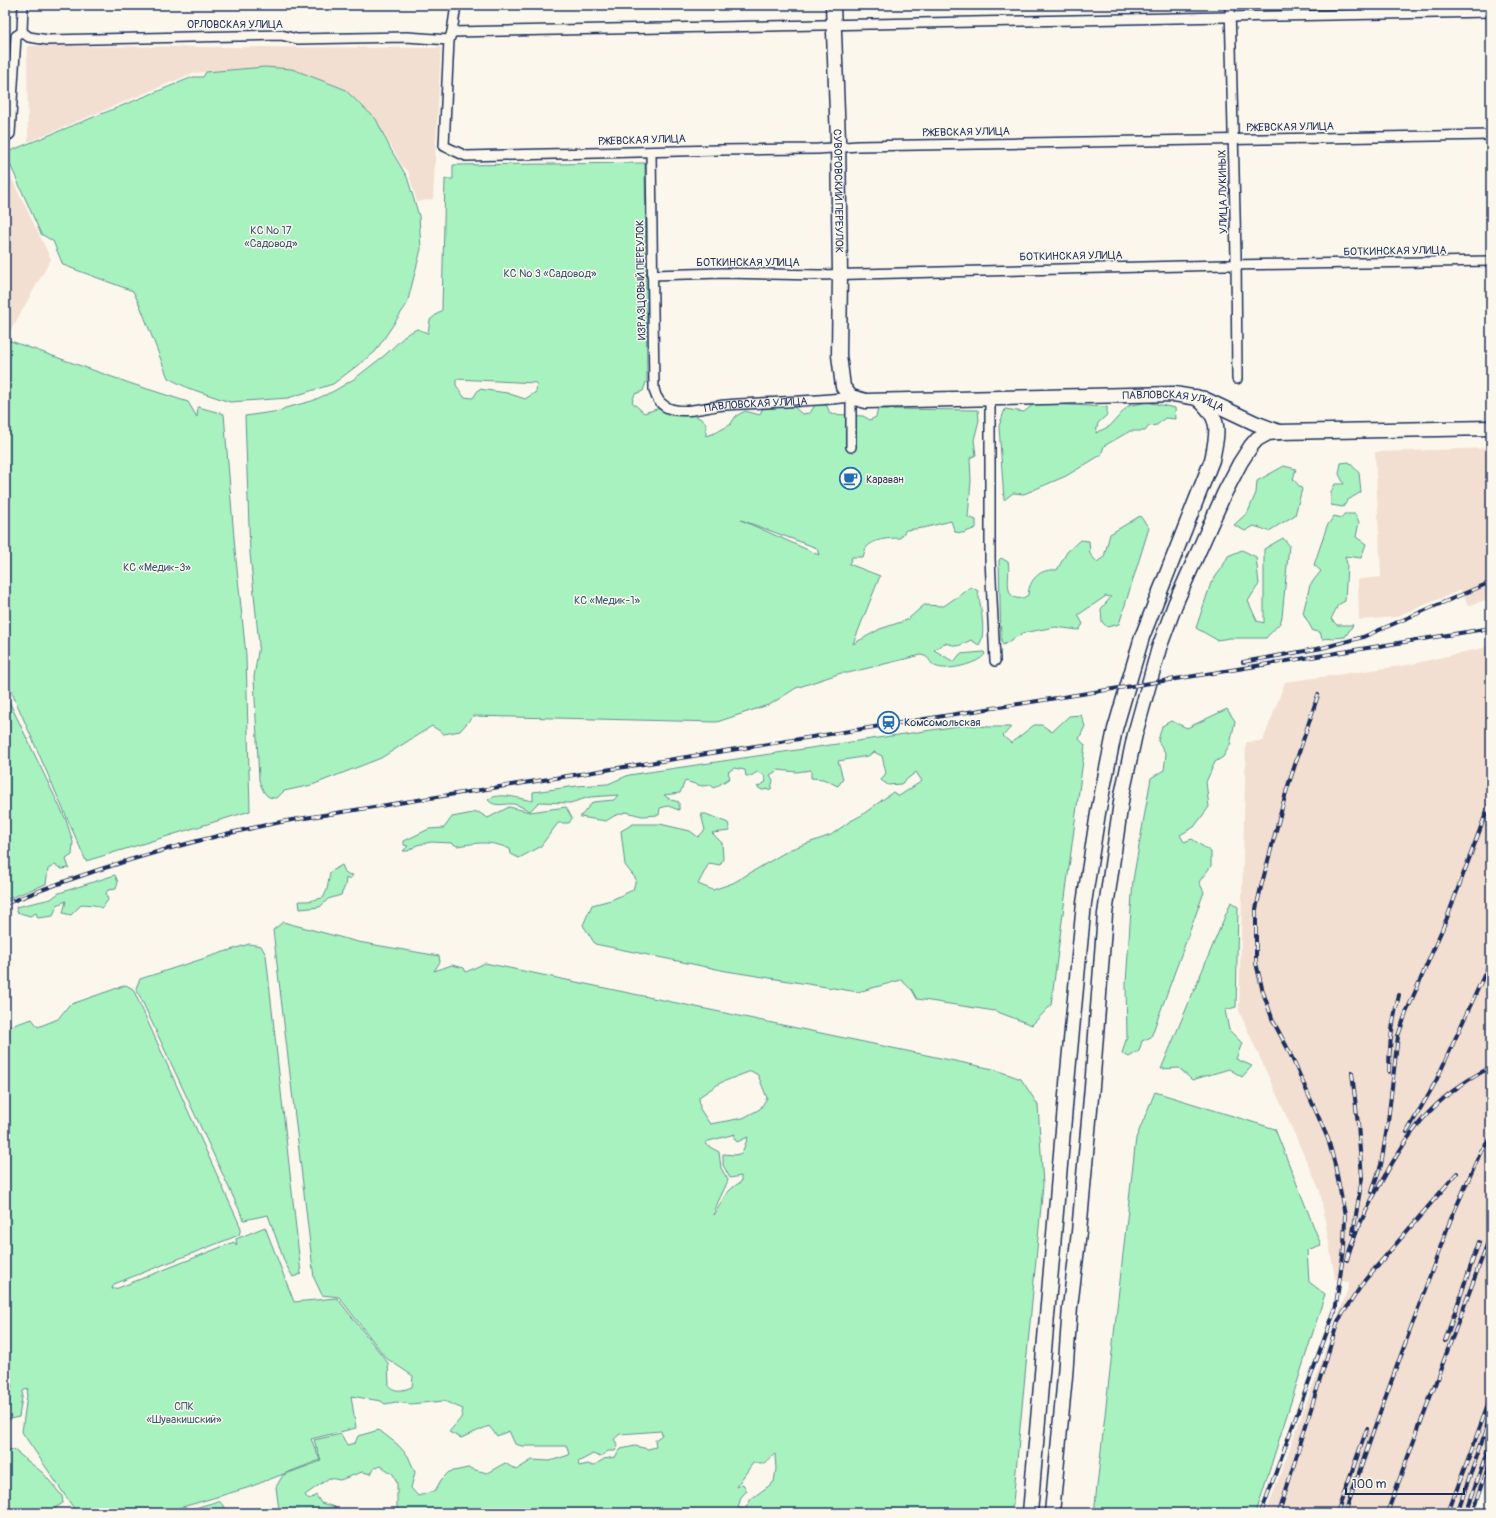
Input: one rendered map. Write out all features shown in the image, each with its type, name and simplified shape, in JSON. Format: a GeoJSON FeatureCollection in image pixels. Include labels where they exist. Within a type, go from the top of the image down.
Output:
{"type":"FeatureCollection","features":[{"type":"Feature","properties":{"kind":"main road","name":"СУВОРОВСКИЙ ПЕРЕУЛОК"},"geometry":{"type":"LineString","coordinates":[[833,5],[838,147],[840,377],[843,387],[851,397]]}},
{"type":"Feature","properties":{"kind":"main road","name":"ПАВЛОВСКАЯ УЛИЦА"},"geometry":{"type":"LineString","coordinates":[[851,397],[866,401],[1174,394],[1204,398],[1254,423],[1279,432],[1491,428]]}},
{"type":"Feature","properties":{"kind":"main road"},"geometry":{"type":"LineString","coordinates":[[1030,1513],[1084,903],[1096,821],[1116,729],[1142,637],[1212,460],[1217,429],[1215,418],[1206,406],[1196,397]]}},
{"type":"Feature","properties":{"kind":"main road"},"geometry":{"type":"LineString","coordinates":[[1052,1513],[1070,1307],[1079,1232],[1093,1075],[1105,914],[1122,795],[1141,711],[1159,648],[1192,563],[1224,494],[1240,463],[1251,446],[1257,438],[1268,433],[1279,432]]}},
{"type":"Feature","properties":{"kind":"main road"},"geometry":{"type":"LineString","coordinates":[[1202,483],[1212,478],[1219,479],[1224,484],[1224,494]]}},
{"type":"Feature","properties":{"kind":"street"},"geometry":{"type":"LineString","coordinates":[[5,137],[10,134],[16,36],[22,32],[23,5]]}},
{"type":"Feature","properties":{"kind":"street"},"geometry":{"type":"LineString","coordinates":[[451,36],[456,5]]}},
{"type":"Feature","properties":{"kind":"street","name":"УЛИЦА ЛУКИНЫХ"},"geometry":{"type":"LineString","coordinates":[[1230,5],[1237,379]]}},
{"type":"Feature","properties":{"kind":"street","name":"ОРЛОВСКАЯ УЛИЦА"},"geometry":{"type":"LineString","coordinates":[[22,32],[29,37],[48,40],[281,34],[297,38],[407,37],[1230,15],[1491,12]]}},
{"type":"Feature","properties":{"kind":"street","name":"РЖЕВСКАЯ УЛИЦА"},"geometry":{"type":"LineString","coordinates":[[451,36],[444,146],[466,156],[818,149],[838,147],[1491,135]]}},
{"type":"Feature","properties":{"kind":"street","name":"ИЗРАЗЦОВЫЙ ПЕРЕУЛОК"},"geometry":{"type":"LineString","coordinates":[[651,152],[654,390],[656,398],[662,405]]}},
{"type":"Feature","properties":{"kind":"street","name":"БОТКИНСКАЯ УЛИЦА"},"geometry":{"type":"LineString","coordinates":[[652,275],[723,273],[819,275],[840,273],[1491,261]]}},
{"type":"Feature","properties":{"kind":"street"},"geometry":{"type":"LineString","coordinates":[[851,397],[851,447]]}},
{"type":"Feature","properties":{"kind":"street","name":"ПАВЛОВСКАЯ УЛИЦА"},"geometry":{"type":"LineString","coordinates":[[662,405],[672,409],[689,410],[724,405],[851,397]]}},
{"type":"Feature","properties":{"kind":"street"},"geometry":{"type":"LineString","coordinates":[[990,398],[990,559],[995,661]]}},
{"type":"Feature","properties":{"kind":"shaded area"},"geometry":{"type":"Polygon","coordinates":[[[27,46],[441,48],[433,199],[417,202],[408,171],[402,166],[376,119],[344,89],[292,69],[265,67],[193,73],[28,142],[27,46]]]}},
{"type":"Feature","properties":{"kind":"shaded area"},"geometry":{"type":"Polygon","coordinates":[[[5,165],[51,259],[11,330],[5,329],[5,165]]]}},
{"type":"Feature","properties":{"kind":"shaded area"},"geometry":{"type":"Polygon","coordinates":[[[1491,448],[1491,598],[1468,606],[1461,590],[1395,617],[1360,620],[1358,580],[1381,577],[1375,452],[1491,448]]]}},
{"type":"Feature","properties":{"kind":"shaded area"},"geometry":{"type":"Polygon","coordinates":[[[1491,646],[1491,1469],[1469,1513],[1266,1513],[1350,1283],[1335,1279],[1320,1191],[1239,1011],[1246,742],[1263,741],[1285,682],[1408,665],[1491,646]]]}},
{"type":"Feature","properties":{"kind":"green space"},"geometry":{"type":"Polygon","coordinates":[[[5,55],[11,56],[5,134],[5,55]]]}},
{"type":"Feature","properties":{"kind":"green space","name":"КС № 17 «Садовод»"},"geometry":{"type":"Polygon","coordinates":[[[265,67],[292,69],[344,89],[376,119],[391,150],[407,177],[419,216],[421,249],[407,304],[375,352],[333,384],[288,398],[230,402],[188,388],[168,378],[133,291],[63,265],[53,241],[41,234],[5,153],[193,77],[203,77],[206,72],[265,67]]]}},
{"type":"Feature","properties":{"kind":"green space"},"geometry":{"type":"Polygon","coordinates":[[[645,163],[647,382],[643,391],[635,394],[632,402],[644,413],[660,408],[667,414],[692,415],[706,423],[706,436],[730,425],[736,416],[745,411],[760,415],[762,409],[793,406],[802,414],[810,413],[815,405],[822,403],[827,406],[830,414],[863,416],[870,420],[876,417],[878,409],[978,410],[979,420],[974,440],[976,455],[970,458],[971,481],[968,517],[976,520],[976,528],[963,533],[955,532],[951,521],[923,528],[906,530],[900,538],[886,539],[872,543],[866,548],[863,557],[852,557],[849,564],[880,576],[853,644],[880,629],[907,620],[924,605],[944,606],[971,587],[978,591],[981,611],[983,627],[979,645],[971,640],[958,646],[944,643],[934,650],[954,662],[960,654],[984,652],[985,654],[982,658],[962,666],[940,668],[931,663],[928,658],[921,655],[848,673],[841,673],[796,688],[771,704],[717,722],[473,716],[460,731],[444,734],[432,726],[381,758],[312,785],[284,791],[277,798],[269,797],[263,790],[259,780],[254,677],[259,645],[250,553],[245,416],[280,411],[285,408],[312,401],[334,391],[354,379],[385,355],[407,334],[417,329],[428,333],[430,320],[442,310],[445,179],[453,179],[453,165],[645,163]],[[456,379],[456,385],[464,397],[473,398],[479,389],[507,393],[525,399],[536,392],[537,383],[536,383],[456,379]],[[741,520],[819,555],[817,548],[741,520]]]}},
{"type":"Feature","properties":{"kind":"green space","name":"КС «Медик-3»"},"geometry":{"type":"Polygon","coordinates":[[[5,339],[132,384],[188,402],[197,417],[198,407],[224,414],[235,550],[246,655],[250,811],[86,861],[5,677],[5,339]]]}},
{"type":"Feature","properties":{"kind":"green space"},"geometry":{"type":"Polygon","coordinates":[[[1147,402],[1175,408],[1176,419],[1165,418],[1157,425],[1149,426],[1145,431],[1130,431],[1104,446],[1101,455],[1066,476],[1024,494],[1013,493],[1004,500],[999,426],[1005,409],[1024,412],[1035,403],[1107,407],[1107,415],[1098,423],[1096,433],[1110,426],[1128,406],[1147,402]]]}},
{"type":"Feature","properties":{"kind":"green space"},"geometry":{"type":"Polygon","coordinates":[[[1349,462],[1359,473],[1361,492],[1348,500],[1343,507],[1331,505],[1331,492],[1335,484],[1344,484],[1339,474],[1341,463],[1349,462]]]}},
{"type":"Feature","properties":{"kind":"green space"},"geometry":{"type":"Polygon","coordinates":[[[1284,466],[1296,469],[1293,479],[1302,489],[1295,515],[1269,531],[1254,526],[1245,531],[1234,525],[1248,512],[1256,493],[1257,481],[1284,466]]]}},
{"type":"Feature","properties":{"kind":"green space"},"geometry":{"type":"Polygon","coordinates":[[[1344,514],[1355,514],[1359,522],[1356,537],[1366,544],[1361,558],[1345,556],[1347,564],[1345,601],[1338,605],[1331,619],[1337,625],[1353,625],[1345,637],[1322,639],[1320,632],[1313,631],[1303,613],[1310,585],[1321,571],[1314,565],[1327,526],[1334,516],[1342,518],[1344,514]]]}},
{"type":"Feature","properties":{"kind":"green space"},"geometry":{"type":"Polygon","coordinates":[[[1140,516],[1149,528],[1119,624],[1107,627],[1102,622],[1101,609],[1111,597],[1106,596],[1078,615],[1083,624],[1079,630],[1055,627],[1023,633],[1003,645],[1001,641],[999,560],[1001,558],[1008,562],[1008,582],[1012,596],[1022,598],[1028,595],[1031,584],[1036,576],[1045,571],[1057,570],[1067,552],[1080,540],[1089,541],[1090,554],[1097,562],[1104,557],[1110,534],[1140,516]]]}},
{"type":"Feature","properties":{"kind":"green space"},"geometry":{"type":"Polygon","coordinates":[[[1283,538],[1289,545],[1282,617],[1280,623],[1266,638],[1230,638],[1217,640],[1196,628],[1211,583],[1222,568],[1228,556],[1242,550],[1256,557],[1259,584],[1248,601],[1257,621],[1264,623],[1264,549],[1283,538]]]}},
{"type":"Feature","properties":{"kind":"green space"},"geometry":{"type":"Polygon","coordinates":[[[5,693],[66,820],[73,842],[72,855],[66,859],[69,868],[62,869],[55,865],[48,869],[46,884],[5,900],[5,693]]]}},
{"type":"Feature","properties":{"kind":"green space"},"geometry":{"type":"Polygon","coordinates":[[[1227,709],[1235,721],[1230,745],[1223,757],[1215,762],[1206,782],[1209,807],[1194,827],[1180,835],[1184,842],[1192,839],[1211,852],[1211,866],[1199,882],[1204,892],[1151,1037],[1142,1041],[1139,1051],[1129,1057],[1122,1053],[1127,1037],[1126,983],[1133,880],[1151,778],[1164,770],[1166,754],[1158,741],[1162,726],[1171,721],[1187,728],[1227,709]]]}},
{"type":"Feature","properties":{"kind":"green space"},"geometry":{"type":"Polygon","coordinates":[[[1081,715],[1085,726],[1079,739],[1085,745],[1051,1005],[1032,1025],[995,1011],[917,999],[912,990],[901,980],[858,992],[726,971],[595,944],[583,925],[592,905],[611,900],[633,890],[636,879],[625,865],[621,831],[633,824],[660,824],[690,831],[698,837],[705,830],[701,814],[706,814],[728,823],[730,831],[712,833],[722,843],[723,859],[720,865],[709,863],[698,884],[713,890],[733,883],[791,849],[831,835],[862,815],[893,792],[899,796],[922,781],[916,772],[901,784],[888,785],[881,780],[886,773],[882,756],[874,752],[868,756],[838,761],[843,779],[838,786],[823,779],[811,778],[811,770],[797,772],[778,770],[770,775],[773,780],[771,789],[762,790],[757,787],[766,782],[764,775],[757,772],[751,776],[746,776],[745,770],[734,768],[728,772],[730,778],[714,788],[711,785],[702,786],[685,781],[680,793],[664,795],[671,800],[679,802],[679,810],[668,806],[660,808],[659,815],[642,816],[626,812],[614,816],[606,821],[580,817],[593,802],[614,800],[618,795],[590,797],[570,803],[539,802],[530,811],[518,805],[497,805],[488,800],[493,797],[504,796],[533,801],[533,792],[577,786],[608,784],[629,775],[965,725],[1011,727],[1003,736],[1011,743],[1034,725],[1042,725],[1052,732],[1069,716],[1081,715]]]}},
{"type":"Feature","properties":{"kind":"green space"},"geometry":{"type":"Polygon","coordinates":[[[509,807],[530,812],[566,807],[572,818],[569,823],[558,823],[540,847],[519,858],[511,854],[510,849],[490,843],[457,846],[452,843],[431,842],[417,845],[408,851],[403,851],[408,846],[404,845],[404,841],[429,829],[444,828],[452,817],[478,812],[488,818],[509,807]]]}},
{"type":"Feature","properties":{"kind":"green space"},"geometry":{"type":"Polygon","coordinates":[[[342,865],[346,874],[353,875],[349,880],[346,878],[345,886],[341,895],[328,899],[320,907],[300,909],[299,901],[323,898],[327,890],[330,872],[342,865]]]}},
{"type":"Feature","properties":{"kind":"green space"},"geometry":{"type":"Polygon","coordinates":[[[115,875],[118,882],[116,889],[108,890],[106,893],[108,900],[102,908],[94,905],[82,904],[71,915],[63,913],[66,901],[57,905],[53,916],[38,918],[36,913],[30,916],[17,912],[16,907],[51,899],[59,893],[115,875]]]}},
{"type":"Feature","properties":{"kind":"green space"},"geometry":{"type":"Polygon","coordinates":[[[1231,902],[1238,907],[1236,1007],[1225,1010],[1229,1030],[1242,1043],[1236,1059],[1252,1066],[1242,1077],[1229,1069],[1192,1080],[1179,1068],[1161,1069],[1231,902]]]}},
{"type":"Feature","properties":{"kind":"green space","name":"СПК «Шувакишский»"},"geometry":{"type":"Polygon","coordinates":[[[283,922],[358,942],[439,956],[440,962],[434,971],[452,965],[464,968],[466,972],[485,963],[993,1069],[1021,1079],[1038,1105],[1043,1185],[1012,1513],[385,1513],[397,1509],[397,1483],[393,1474],[381,1466],[374,1468],[371,1474],[362,1472],[340,1480],[329,1478],[305,1495],[309,1500],[316,1495],[321,1503],[335,1507],[336,1513],[298,1513],[298,1510],[291,1513],[281,1513],[279,1510],[276,1487],[283,1475],[321,1461],[314,1440],[341,1434],[347,1445],[355,1443],[358,1436],[379,1430],[397,1444],[408,1456],[415,1472],[411,1488],[418,1496],[435,1491],[441,1480],[449,1472],[468,1468],[487,1473],[505,1463],[516,1470],[532,1460],[550,1461],[569,1455],[567,1446],[522,1446],[515,1444],[509,1431],[497,1436],[489,1426],[461,1438],[449,1432],[461,1418],[463,1409],[444,1401],[410,1404],[396,1402],[385,1404],[381,1401],[351,1396],[356,1428],[311,1439],[320,1460],[247,1488],[162,1513],[77,1513],[22,1432],[28,1388],[23,1391],[19,1417],[5,1420],[5,1395],[12,1388],[9,1368],[5,1366],[5,1028],[32,1019],[38,1027],[58,1019],[69,1005],[126,985],[133,989],[241,1228],[239,1235],[114,1284],[112,1289],[118,1288],[234,1242],[237,1246],[236,1239],[265,1227],[294,1302],[337,1298],[388,1363],[389,1386],[394,1390],[403,1390],[412,1387],[413,1376],[386,1358],[339,1297],[322,1295],[314,1278],[273,930],[283,922]],[[751,1071],[720,1083],[699,1097],[700,1109],[710,1124],[743,1118],[760,1109],[767,1098],[758,1075],[751,1071]],[[735,1134],[705,1142],[706,1145],[719,1152],[721,1168],[728,1180],[716,1206],[714,1215],[728,1192],[741,1182],[741,1176],[730,1178],[723,1165],[723,1154],[735,1155],[742,1153],[748,1137],[737,1142],[734,1138],[735,1134]],[[661,1431],[620,1434],[614,1439],[618,1446],[615,1451],[608,1451],[600,1457],[593,1454],[578,1462],[579,1466],[588,1464],[593,1466],[604,1459],[615,1457],[621,1449],[635,1446],[648,1449],[656,1447],[655,1440],[662,1435],[661,1431]],[[775,1454],[764,1463],[753,1463],[736,1487],[743,1484],[747,1491],[741,1497],[738,1508],[745,1509],[751,1499],[774,1482],[776,1469],[775,1454]]]}},
{"type":"Feature","properties":{"kind":"green space"},"geometry":{"type":"Polygon","coordinates":[[[249,944],[261,946],[266,955],[301,1274],[293,1277],[285,1263],[268,1215],[244,1220],[136,988],[140,979],[249,944]]]}},
{"type":"Feature","properties":{"kind":"green space"},"geometry":{"type":"Polygon","coordinates":[[[1155,1092],[1275,1129],[1321,1245],[1307,1250],[1309,1282],[1325,1294],[1256,1513],[1094,1513],[1136,1138],[1155,1092]]]}},
{"type":"Feature","properties":{"kind":"green space"},"geometry":{"type":"Polygon","coordinates":[[[5,1449],[14,1450],[43,1473],[62,1496],[63,1503],[55,1508],[59,1513],[5,1513],[5,1449]]]}},
{"type":"Feature","properties":{"kind":"green space"},"geometry":{"type":"Polygon","coordinates":[[[219,1501],[230,1513],[177,1513],[219,1501]]]}},
{"type":"Feature","properties":{"kind":"railway"},"geometry":{"type":"LineString","coordinates":[[1243,662],[1322,648],[1363,637],[1491,582]]}},
{"type":"Feature","properties":{"kind":"railway"},"geometry":{"type":"LineString","coordinates":[[5,904],[109,866],[214,837],[286,821],[1491,628]]}},
{"type":"Feature","properties":{"kind":"railway"},"geometry":{"type":"LineString","coordinates":[[1318,695],[1287,789],[1261,887],[1256,909],[1256,963],[1263,992],[1273,1021],[1288,1049],[1328,1139],[1335,1165],[1345,1215],[1344,1249],[1335,1312]]}},
{"type":"Feature","properties":{"kind":"railway"},"geometry":{"type":"LineString","coordinates":[[1372,1192],[1381,1165],[1398,1036],[1406,1013],[1447,918],[1491,800]]}},
{"type":"Feature","properties":{"kind":"railway"},"geometry":{"type":"LineString","coordinates":[[1407,1132],[1436,1081],[1491,960]]}},
{"type":"Feature","properties":{"kind":"railway"},"geometry":{"type":"LineString","coordinates":[[1389,1072],[1391,1034],[1399,995]]}},
{"type":"Feature","properties":{"kind":"railway"},"geometry":{"type":"LineString","coordinates":[[1347,1260],[1356,1232],[1369,1205],[1399,1151],[1409,1137],[1430,1111],[1449,1094],[1491,1067]]}},
{"type":"Feature","properties":{"kind":"railway"},"geometry":{"type":"LineString","coordinates":[[1352,1073],[1362,1178],[1353,1233]]}},
{"type":"Feature","properties":{"kind":"railway"},"geometry":{"type":"LineString","coordinates":[[1345,1513],[1450,1221],[1481,1151],[1491,1138]]}},
{"type":"Feature","properties":{"kind":"railway"},"geometry":{"type":"LineString","coordinates":[[1279,1513],[1338,1321],[1365,1280],[1457,1173]]}},
{"type":"Feature","properties":{"kind":"railway"},"geometry":{"type":"LineString","coordinates":[[1445,1341],[1479,1242]]}},
{"type":"Feature","properties":{"kind":"railway"},"geometry":{"type":"LineString","coordinates":[[1387,1513],[1488,1242]]}},
{"type":"Feature","properties":{"kind":"railway"},"geometry":{"type":"LineString","coordinates":[[1261,1513],[1336,1307]]}},
{"type":"Feature","properties":{"kind":"railway"},"geometry":{"type":"LineString","coordinates":[[1448,1513],[1491,1397]]}},
{"type":"Feature","properties":{"kind":"railway"},"geometry":{"type":"LineString","coordinates":[[1457,1513],[1491,1416]]}},
{"type":"Feature","properties":{"kind":"railway"},"geometry":{"type":"LineString","coordinates":[[1337,1513],[1367,1429]]}},
{"type":"Feature","properties":{"kind":"railway"},"geometry":{"type":"LineString","coordinates":[[1466,1513],[1491,1441]]}},
{"type":"Feature","properties":{"kind":"railway"},"geometry":{"type":"LineString","coordinates":[[1473,1513],[1491,1458]]}},
{"type":"Feature","properties":{"kind":"place","name":"Караван"},"geometry":{"type":"Point","coordinates":[851,479]}},
{"type":"Feature","properties":{"kind":"place","name":"Комсомольская"},"geometry":{"type":"Point","coordinates":[888,722]}},
{"type":"Feature","properties":{"kind":"park label","name":"КС № 3 «Садовод»"},"geometry":{"type":"Point","coordinates":[550,273]}},
{"type":"Feature","properties":{"kind":"park label","name":"КС «Медик-1»"},"geometry":{"type":"Point","coordinates":[607,600]}}]}
